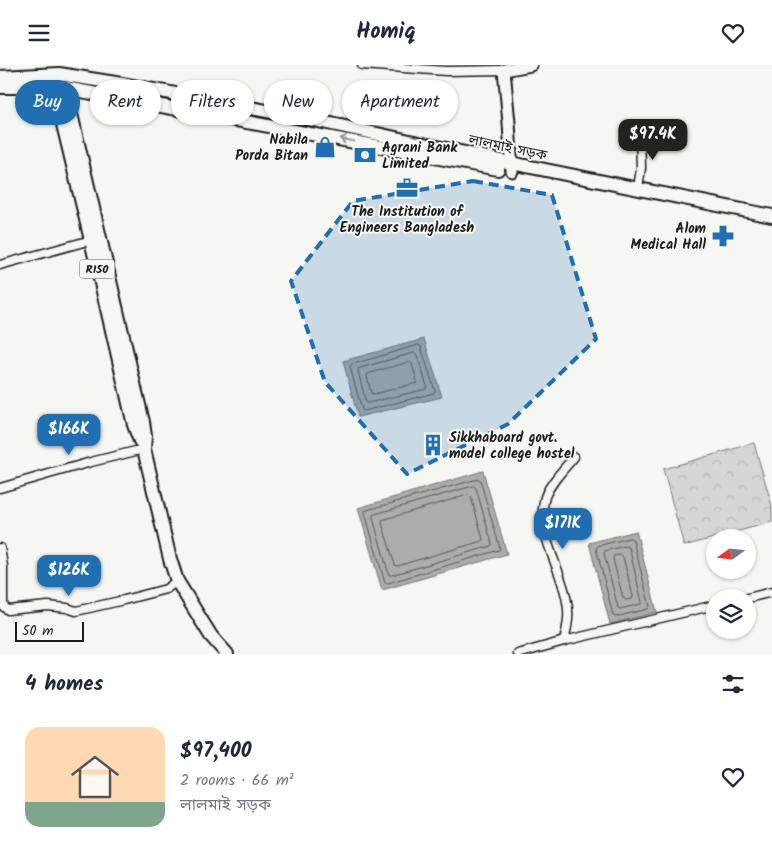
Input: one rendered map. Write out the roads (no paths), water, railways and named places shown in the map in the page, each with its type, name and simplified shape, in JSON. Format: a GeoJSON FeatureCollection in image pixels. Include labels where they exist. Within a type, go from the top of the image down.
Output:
{"type":"FeatureCollection","features":[{"type":"Feature","properties":{"kind":"main road","name":"লালমাই সড়ক"},"geometry":{"type":"LineString","coordinates":[[0,77],[52,70],[264,110]]}},
{"type":"Feature","properties":{"kind":"main road","name":"লালমাই সড়ক"},"geometry":{"type":"LineString","coordinates":[[0,87],[15,87]]}},
{"type":"Feature","properties":{"kind":"main road","name":"লালমাই সড়ক"},"geometry":{"type":"LineString","coordinates":[[80,91],[301,132],[638,189],[772,216]]}},
{"type":"Feature","properties":{"kind":"main road","name":"R150"},"geometry":{"type":"LineString","coordinates":[[67,125],[91,240],[100,256]]}},
{"type":"Feature","properties":{"kind":"main road","name":"R150"},"geometry":{"type":"LineString","coordinates":[[68,125],[142,422],[145,435],[144,449],[170,559],[177,581],[211,636],[227,654]]}},
{"type":"Feature","properties":{"kind":"main road"},"geometry":{"type":"LineString","coordinates":[[301,132],[302,125]]}},
{"type":"Feature","properties":{"kind":"main road","name":"লালমাই সড়ক"},"geometry":{"type":"LineString","coordinates":[[332,125],[609,190],[772,225]]}},
{"type":"Feature","properties":{"kind":"street"},"geometry":{"type":"LineString","coordinates":[[362,65],[413,67],[446,71],[504,70],[531,65]]}},
{"type":"Feature","properties":{"kind":"street"},"geometry":{"type":"LineString","coordinates":[[504,70],[511,167]]}},
{"type":"Feature","properties":{"kind":"street"},"geometry":{"type":"LineString","coordinates":[[638,189],[641,168],[640,132]]}},
{"type":"Feature","properties":{"kind":"street"},"geometry":{"type":"LineString","coordinates":[[0,265],[91,240]]}},
{"type":"Feature","properties":{"kind":"street"},"geometry":{"type":"LineString","coordinates":[[0,489],[91,462],[144,449]]}},
{"type":"Feature","properties":{"kind":"street"},"geometry":{"type":"LineString","coordinates":[[564,641],[568,622],[568,603],[547,540],[543,521],[544,500],[555,479],[574,457]]}},
{"type":"Feature","properties":{"kind":"street"},"geometry":{"type":"LineString","coordinates":[[0,548],[3,566],[3,603],[4,607],[8,610],[48,606],[76,611],[124,601],[166,589],[177,581]]}},
{"type":"Feature","properties":{"kind":"street"},"geometry":{"type":"LineString","coordinates":[[756,596],[772,592]]}},
{"type":"Feature","properties":{"kind":"street"},"geometry":{"type":"LineString","coordinates":[[518,654],[706,607]]}},
{"type":"Feature","properties":{"kind":"water"},"geometry":{"type":"Polygon","coordinates":[[[424,339],[442,397],[358,417],[343,361],[424,339]]]}},
{"type":"Feature","properties":{"kind":"water"},"geometry":{"type":"Polygon","coordinates":[[[483,471],[507,554],[382,590],[358,508],[483,471]]]}},
{"type":"Feature","properties":{"kind":"water"},"geometry":{"type":"Polygon","coordinates":[[[636,531],[657,612],[610,624],[589,543],[636,531]]]}},
{"type":"Feature","properties":{"kind":"place","name":"Nabila Porda Bitan"},"geometry":{"type":"Point","coordinates":[325,147]}},
{"type":"Feature","properties":{"kind":"place","name":"Agrani Bank Limited"},"geometry":{"type":"Point","coordinates":[365,155]}},
{"type":"Feature","properties":{"kind":"place","name":"The Institution of Engineers Bangladesh"},"geometry":{"type":"Point","coordinates":[407,188]}},
{"type":"Feature","properties":{"kind":"place","name":"Alom Medical Hall"},"geometry":{"type":"Point","coordinates":[723,236]}},
{"type":"Feature","properties":{"kind":"place","name":"Sikkhaboard govt. model college hostel"},"geometry":{"type":"Point","coordinates":[433,445]}}]}
